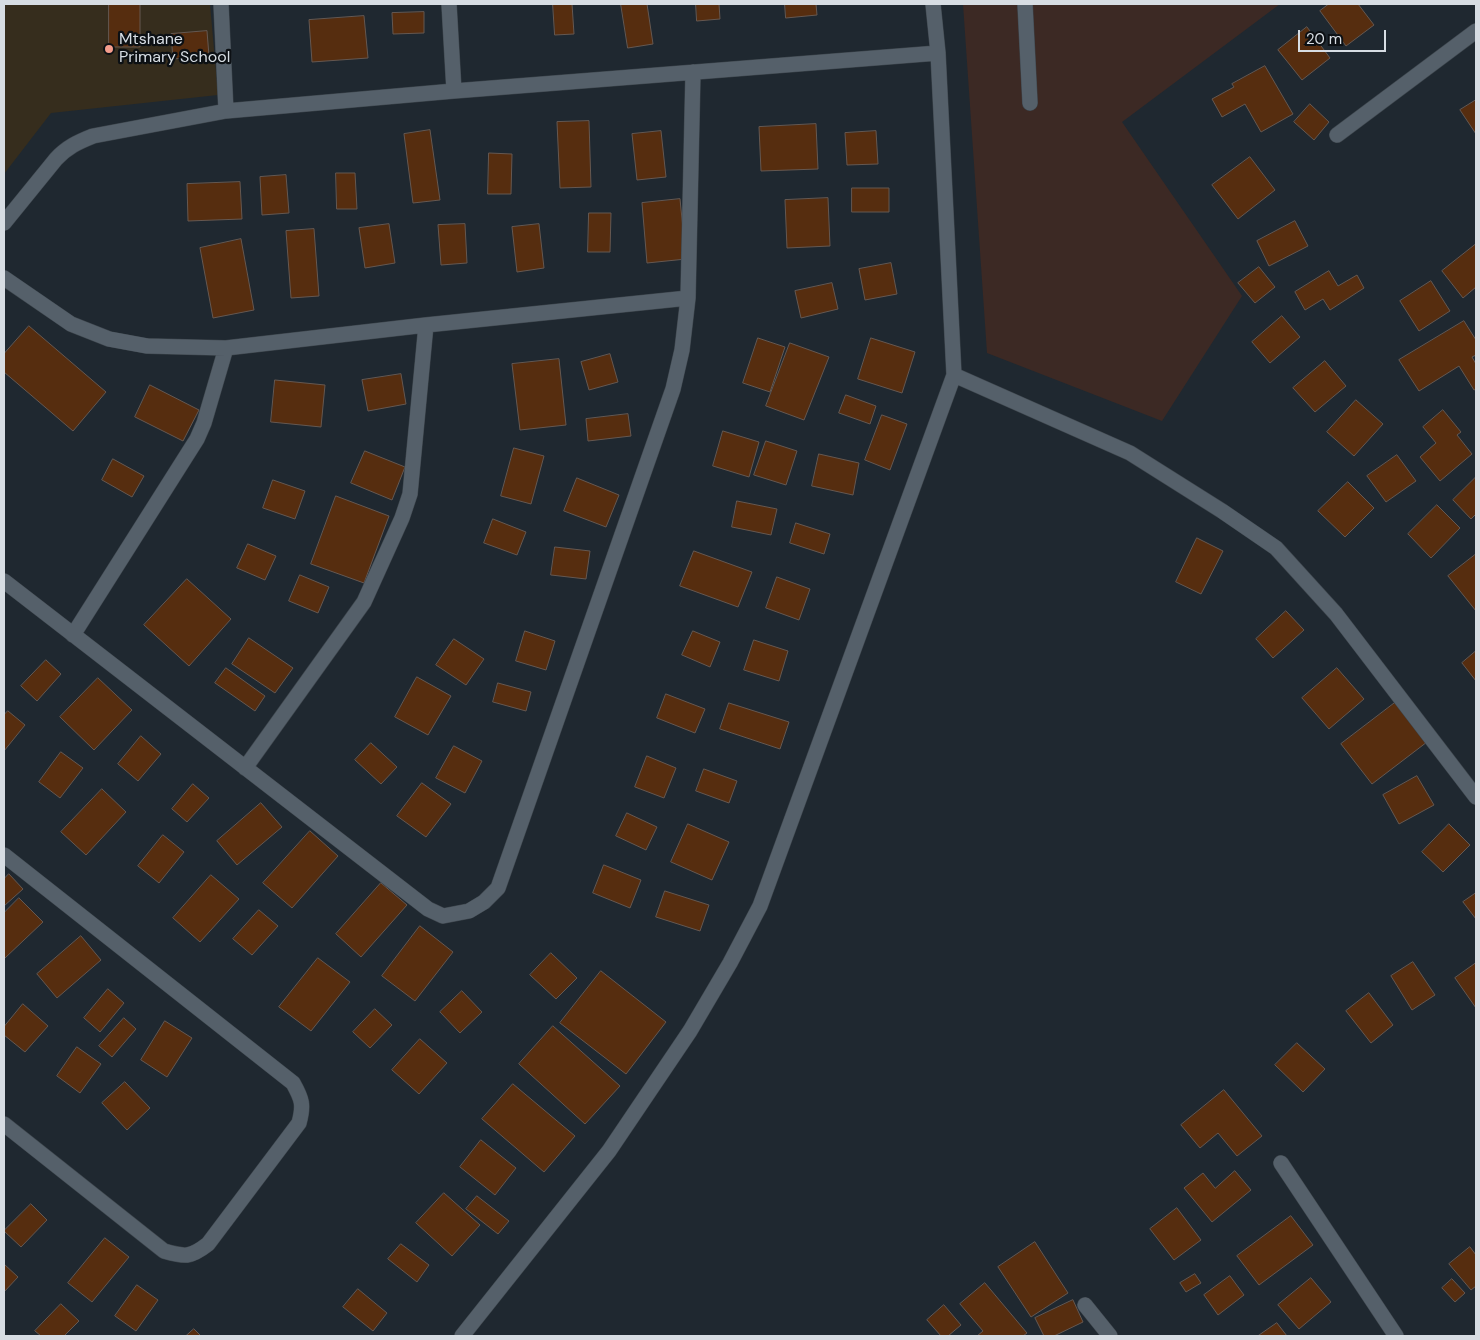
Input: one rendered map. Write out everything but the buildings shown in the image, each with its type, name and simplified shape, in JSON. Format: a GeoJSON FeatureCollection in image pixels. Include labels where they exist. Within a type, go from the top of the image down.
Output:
{"type":"FeatureCollection","features":[{"type":"Feature","properties":{"kind":"street"},"geometry":{"type":"LineString","coordinates":[[221,4],[226,111]]}},
{"type":"Feature","properties":{"kind":"street"},"geometry":{"type":"LineString","coordinates":[[449,4],[454,91]]}},
{"type":"Feature","properties":{"kind":"street"},"geometry":{"type":"LineString","coordinates":[[462,1336],[609,1151],[690,1031],[730,963],[760,906],[954,374],[938,53],[933,4]]}},
{"type":"Feature","properties":{"kind":"street"},"geometry":{"type":"LineString","coordinates":[[1025,4],[1030,103]]}},
{"type":"Feature","properties":{"kind":"street"},"geometry":{"type":"LineString","coordinates":[[1337,135],[1476,31]]}},
{"type":"Feature","properties":{"kind":"street"},"geometry":{"type":"LineString","coordinates":[[4,223],[56,159],[74,143],[93,136],[226,111],[938,53]]}},
{"type":"Feature","properties":{"kind":"street"},"geometry":{"type":"LineString","coordinates":[[4,582],[428,908],[443,916],[469,911],[484,902],[498,888],[673,388],[682,350],[688,298],[693,72]]}},
{"type":"Feature","properties":{"kind":"street"},"geometry":{"type":"LineString","coordinates":[[4,278],[72,324],[109,338],[146,346],[226,348],[426,324],[688,298]]}},
{"type":"Feature","properties":{"kind":"street"},"geometry":{"type":"LineString","coordinates":[[245,768],[364,602],[402,518],[410,494],[426,324]]}},
{"type":"Feature","properties":{"kind":"street"},"geometry":{"type":"LineString","coordinates":[[73,635],[197,439],[204,423],[226,348]]}},
{"type":"Feature","properties":{"kind":"street"},"geometry":{"type":"LineString","coordinates":[[954,374],[1130,453],[1222,511],[1276,548],[1336,614],[1476,797]]}},
{"type":"Feature","properties":{"kind":"street"},"geometry":{"type":"LineString","coordinates":[[4,855],[293,1083],[301,1098],[303,1109],[299,1122],[208,1244],[195,1254],[184,1256],[164,1251],[4,1124]]}},
{"type":"Feature","properties":{"kind":"street"},"geometry":{"type":"LineString","coordinates":[[1281,1163],[1396,1336]]}},
{"type":"Feature","properties":{"kind":"street"},"geometry":{"type":"LineString","coordinates":[[1085,1305],[1110,1336]]}},
{"type":"Feature","properties":{"kind":"shaded area","name":"Mtshane Primary School"},"geometry":{"type":"Polygon","coordinates":[[[4,4],[210,4],[218,95],[51,113],[4,174],[4,4]]]}},
{"type":"Feature","properties":{"kind":"shaded area"},"geometry":{"type":"Polygon","coordinates":[[[963,4],[1280,4],[1122,122],[1242,296],[1162,421],[987,353],[963,4]]]}},
{"type":"Feature","properties":{"kind":"place","name":"Mtshane Primary School"},"geometry":{"type":"Point","coordinates":[109,49]}}]}
